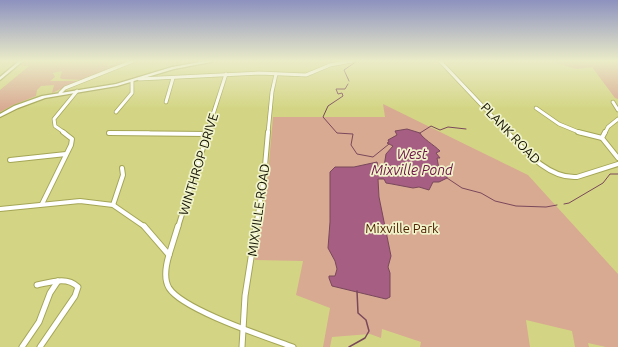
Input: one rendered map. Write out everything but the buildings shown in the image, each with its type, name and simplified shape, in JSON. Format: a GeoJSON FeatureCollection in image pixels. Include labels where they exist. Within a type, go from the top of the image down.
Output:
{"type":"FeatureCollection","features":[{"type":"Feature","properties":{"kind":"main road"},"geometry":{"type":"LineString","coordinates":[[0,116],[30,101],[60,93],[102,88],[139,78]]}},
{"type":"Feature","properties":{"kind":"street"},"geometry":{"type":"LineString","coordinates":[[60,93],[65,88],[92,77]]}},
{"type":"Feature","properties":{"kind":"street"},"geometry":{"type":"LineString","coordinates":[[139,78],[184,77]]}},
{"type":"Feature","properties":{"kind":"street","name":"WINTHROP DRIVE"},"geometry":{"type":"LineString","coordinates":[[225,77],[169,255],[166,280],[169,290],[180,300],[198,310],[243,326]]}},
{"type":"Feature","properties":{"kind":"street","name":"MIXVILLE ROAD"},"geometry":{"type":"LineString","coordinates":[[242,347],[245,296],[264,177],[272,92],[275,77]]}},
{"type":"Feature","properties":{"kind":"street","name":"PLANK ROAD"},"geometry":{"type":"LineString","coordinates":[[459,77],[527,152],[549,170],[560,175],[576,177],[618,164]]}},
{"type":"Feature","properties":{"kind":"street"},"geometry":{"type":"LineString","coordinates":[[166,102],[173,78]]}},
{"type":"Feature","properties":{"kind":"street"},"geometry":{"type":"LineString","coordinates":[[116,112],[132,93],[132,81]]}},
{"type":"Feature","properties":{"kind":"street"},"geometry":{"type":"LineString","coordinates":[[42,204],[71,145],[72,138],[55,126],[53,123],[54,119],[78,90]]}},
{"type":"Feature","properties":{"kind":"street"},"geometry":{"type":"LineString","coordinates":[[613,102],[618,110]]}},
{"type":"Feature","properties":{"kind":"street"},"geometry":{"type":"LineString","coordinates":[[536,108],[560,126],[584,135],[602,138],[618,158]]}},
{"type":"Feature","properties":{"kind":"street"},"geometry":{"type":"LineString","coordinates":[[602,138],[608,127],[618,119]]}},
{"type":"Feature","properties":{"kind":"street"},"geometry":{"type":"LineString","coordinates":[[108,133],[207,134]]}},
{"type":"Feature","properties":{"kind":"street"},"geometry":{"type":"LineString","coordinates":[[10,160],[66,154]]}},
{"type":"Feature","properties":{"kind":"street"},"geometry":{"type":"LineString","coordinates":[[113,205],[123,175],[122,168]]}},
{"type":"Feature","properties":{"kind":"street"},"geometry":{"type":"LineString","coordinates":[[0,208],[80,201],[113,205],[143,225],[169,255]]}},
{"type":"Feature","properties":{"kind":"street"},"geometry":{"type":"LineString","coordinates":[[37,285],[58,281],[73,282],[77,286],[77,291],[40,347]]}},
{"type":"Feature","properties":{"kind":"street"},"geometry":{"type":"LineString","coordinates":[[22,347],[37,326],[50,293],[58,281]]}},
{"type":"Feature","properties":{"kind":"street"},"geometry":{"type":"LineString","coordinates":[[243,326],[293,347]]}},
{"type":"Feature","properties":{"kind":"green space"},"geometry":{"type":"Polygon","coordinates":[[[15,77],[55,77],[50,81],[78,81],[52,93],[54,85],[41,86],[37,90],[36,96],[0,112],[0,90],[15,77]]]}},
{"type":"Feature","properties":{"kind":"green space"},"geometry":{"type":"Polygon","coordinates":[[[60,77],[91,77],[84,80],[60,77]]]}},
{"type":"Feature","properties":{"kind":"green space"},"geometry":{"type":"Polygon","coordinates":[[[600,77],[618,77],[618,99],[615,98],[600,77]]]}},
{"type":"Feature","properties":{"kind":"green space","name":"Mixville Park"},"geometry":{"type":"Polygon","coordinates":[[[383,104],[528,175],[618,274],[618,347],[606,347],[588,343],[589,347],[575,347],[572,331],[526,320],[530,347],[420,347],[421,342],[382,329],[381,338],[370,334],[332,337],[330,347],[323,347],[330,308],[296,295],[303,261],[255,260],[267,186],[273,117],[385,117],[383,104]]]}},
{"type":"Feature","properties":{"kind":"water","name":"West Mixville Pond"},"geometry":{"type":"Polygon","coordinates":[[[407,129],[420,133],[440,151],[436,153],[440,158],[437,158],[439,169],[447,172],[447,178],[439,182],[433,182],[429,190],[419,187],[413,188],[386,183],[384,179],[378,179],[379,197],[391,256],[388,267],[390,273],[390,297],[386,299],[332,286],[329,276],[335,276],[337,269],[335,261],[328,248],[330,222],[330,172],[335,167],[354,167],[377,162],[379,172],[383,173],[386,154],[393,146],[387,143],[389,142],[388,140],[397,135],[395,131],[407,129]]]}},
{"type":"Feature","properties":{"kind":"waterway"},"geometry":{"type":"LineString","coordinates":[[347,77],[349,81]]}},
{"type":"Feature","properties":{"kind":"waterway","name":"West Mixville Pond"},"geometry":{"type":"LineString","coordinates":[[348,84],[345,89],[336,89],[338,94],[342,93],[343,96],[328,106],[323,117],[337,133],[353,134],[351,145],[357,154],[373,157],[389,144]]}},
{"type":"Feature","properties":{"kind":"waterway"},"geometry":{"type":"LineString","coordinates":[[420,133],[431,126],[440,130],[448,127],[466,129]]}},
{"type":"Feature","properties":{"kind":"waterway"},"geometry":{"type":"LineString","coordinates":[[564,204],[569,203],[603,183],[610,174],[618,174]]}},
{"type":"Feature","properties":{"kind":"waterway","name":"West Mixville Pond"},"geometry":{"type":"LineString","coordinates":[[447,178],[462,188],[481,193],[495,201],[516,206],[546,207],[557,205]]}},
{"type":"Feature","properties":{"kind":"waterway"},"geometry":{"type":"LineString","coordinates":[[349,347],[365,338],[369,331],[366,320],[358,313],[357,291]]}}]}
